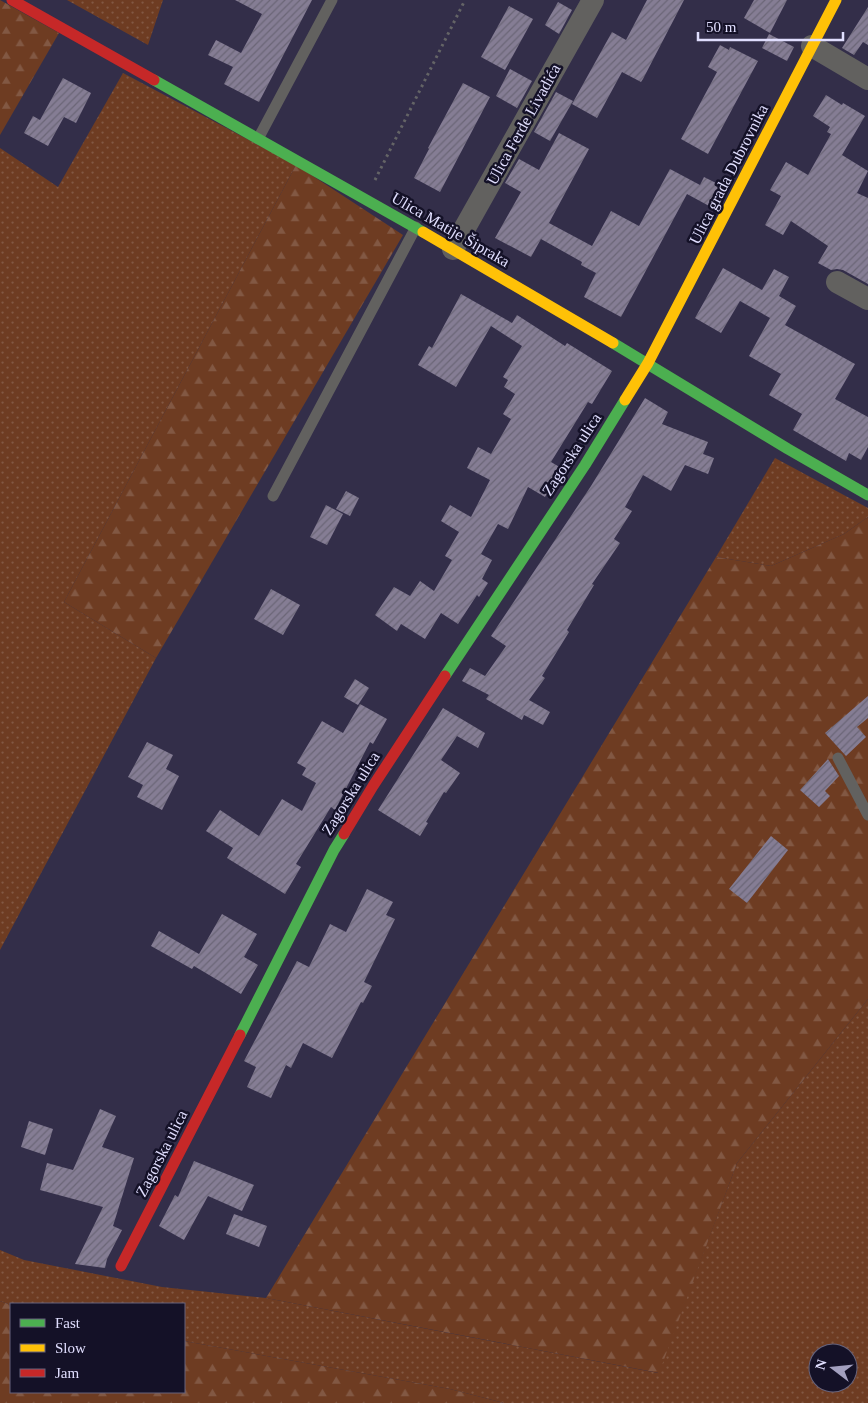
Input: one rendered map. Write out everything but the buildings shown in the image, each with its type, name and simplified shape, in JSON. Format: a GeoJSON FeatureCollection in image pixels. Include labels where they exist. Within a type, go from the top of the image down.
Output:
{"type":"FeatureCollection","features":[{"type":"Feature","properties":{"kind":"street","name":"Ulica Matije Šipraka"},"geometry":{"type":"LineString","coordinates":[[12,0],[366,198],[648,363],[788,449],[868,495]]}},
{"type":"Feature","properties":{"kind":"street","name":"Ulica Ferde Livadića"},"geometry":{"type":"LineString","coordinates":[[453,249],[593,0]]}},
{"type":"Feature","properties":{"kind":"street","name":"Ulica grada Dubrovnika"},"geometry":{"type":"LineString","coordinates":[[648,363],[836,0]]}},
{"type":"Feature","properties":{"kind":"street"},"geometry":{"type":"LineString","coordinates":[[812,46],[868,78]]}},
{"type":"Feature","properties":{"kind":"street"},"geometry":{"type":"LineString","coordinates":[[837,282],[868,299]]}},
{"type":"Feature","properties":{"kind":"street","name":"Zagorska ulica"},"geometry":{"type":"LineString","coordinates":[[121,1266],[334,850],[372,786],[569,489],[648,363]]}},
{"type":"Feature","properties":{"kind":"lane"},"geometry":{"type":"LineString","coordinates":[[258,138],[332,0]]}},
{"type":"Feature","properties":{"kind":"lane"},"geometry":{"type":"LineString","coordinates":[[273,496],[416,227]]}},
{"type":"Feature","properties":{"kind":"lane"},"geometry":{"type":"LineString","coordinates":[[838,758],[868,815]]}},
{"type":"Feature","properties":{"kind":"path"},"geometry":{"type":"LineString","coordinates":[[366,198],[465,0]]}},
{"type":"Feature","properties":{"kind":"green space"},"geometry":{"type":"Polygon","coordinates":[[[0,0],[59,33],[0,135],[0,0]]]}},
{"type":"Feature","properties":{"kind":"green space"},"geometry":{"type":"Polygon","coordinates":[[[67,0],[163,0],[148,45],[67,0]]]}},
{"type":"Feature","properties":{"kind":"green space"},"geometry":{"type":"Polygon","coordinates":[[[123,73],[296,165],[64,602],[156,658],[0,950],[0,148],[58,187],[123,73]]]}},
{"type":"Feature","properties":{"kind":"green space"},"geometry":{"type":"Polygon","coordinates":[[[296,165],[403,235],[156,658],[64,602],[296,165]]]}},
{"type":"Feature","properties":{"kind":"green space"},"geometry":{"type":"Polygon","coordinates":[[[775,458],[868,508],[868,517],[844,534],[771,566],[716,557],[775,458]]]}},
{"type":"Feature","properties":{"kind":"green space"},"geometry":{"type":"Polygon","coordinates":[[[868,517],[868,999],[737,1163],[659,1373],[266,1298],[716,557],[771,566],[844,534],[868,517]]]}},
{"type":"Feature","properties":{"kind":"green space"},"geometry":{"type":"Polygon","coordinates":[[[868,999],[868,1403],[504,1403],[450,1389],[185,1341],[185,1303],[10,1303],[10,1305],[0,1301],[0,1250],[24,1260],[162,1287],[266,1298],[658,1373],[737,1163],[868,999]]]}},
{"type":"Feature","properties":{"kind":"green space"},"geometry":{"type":"Polygon","coordinates":[[[0,1301],[10,1305],[10,1393],[185,1393],[185,1341],[450,1389],[504,1403],[0,1403],[0,1301]]]}},
{"type":"Feature","properties":{"kind":"traffic: fast"},"geometry":{"type":"LineString","coordinates":[[154,80],[423,232]]}},
{"type":"Feature","properties":{"kind":"traffic: fast"},"geometry":{"type":"LineString","coordinates":[[613,343],[868,495]]}},
{"type":"Feature","properties":{"kind":"traffic: fast"},"geometry":{"type":"LineString","coordinates":[[445,676],[585,465],[625,400]]}},
{"type":"Feature","properties":{"kind":"traffic: fast"},"geometry":{"type":"LineString","coordinates":[[240,1035],[334,850],[344,834]]}},
{"type":"Feature","properties":{"kind":"traffic: slow"},"geometry":{"type":"LineString","coordinates":[[625,400],[648,363],[836,0]]}},
{"type":"Feature","properties":{"kind":"traffic: slow"},"geometry":{"type":"LineString","coordinates":[[423,232],[613,343]]}},
{"type":"Feature","properties":{"kind":"traffic: jam"},"geometry":{"type":"LineString","coordinates":[[12,0],[154,80]]}},
{"type":"Feature","properties":{"kind":"traffic: jam"},"geometry":{"type":"LineString","coordinates":[[344,834],[445,676]]}},
{"type":"Feature","properties":{"kind":"traffic: jam"},"geometry":{"type":"LineString","coordinates":[[121,1266],[240,1035]]}}]}
